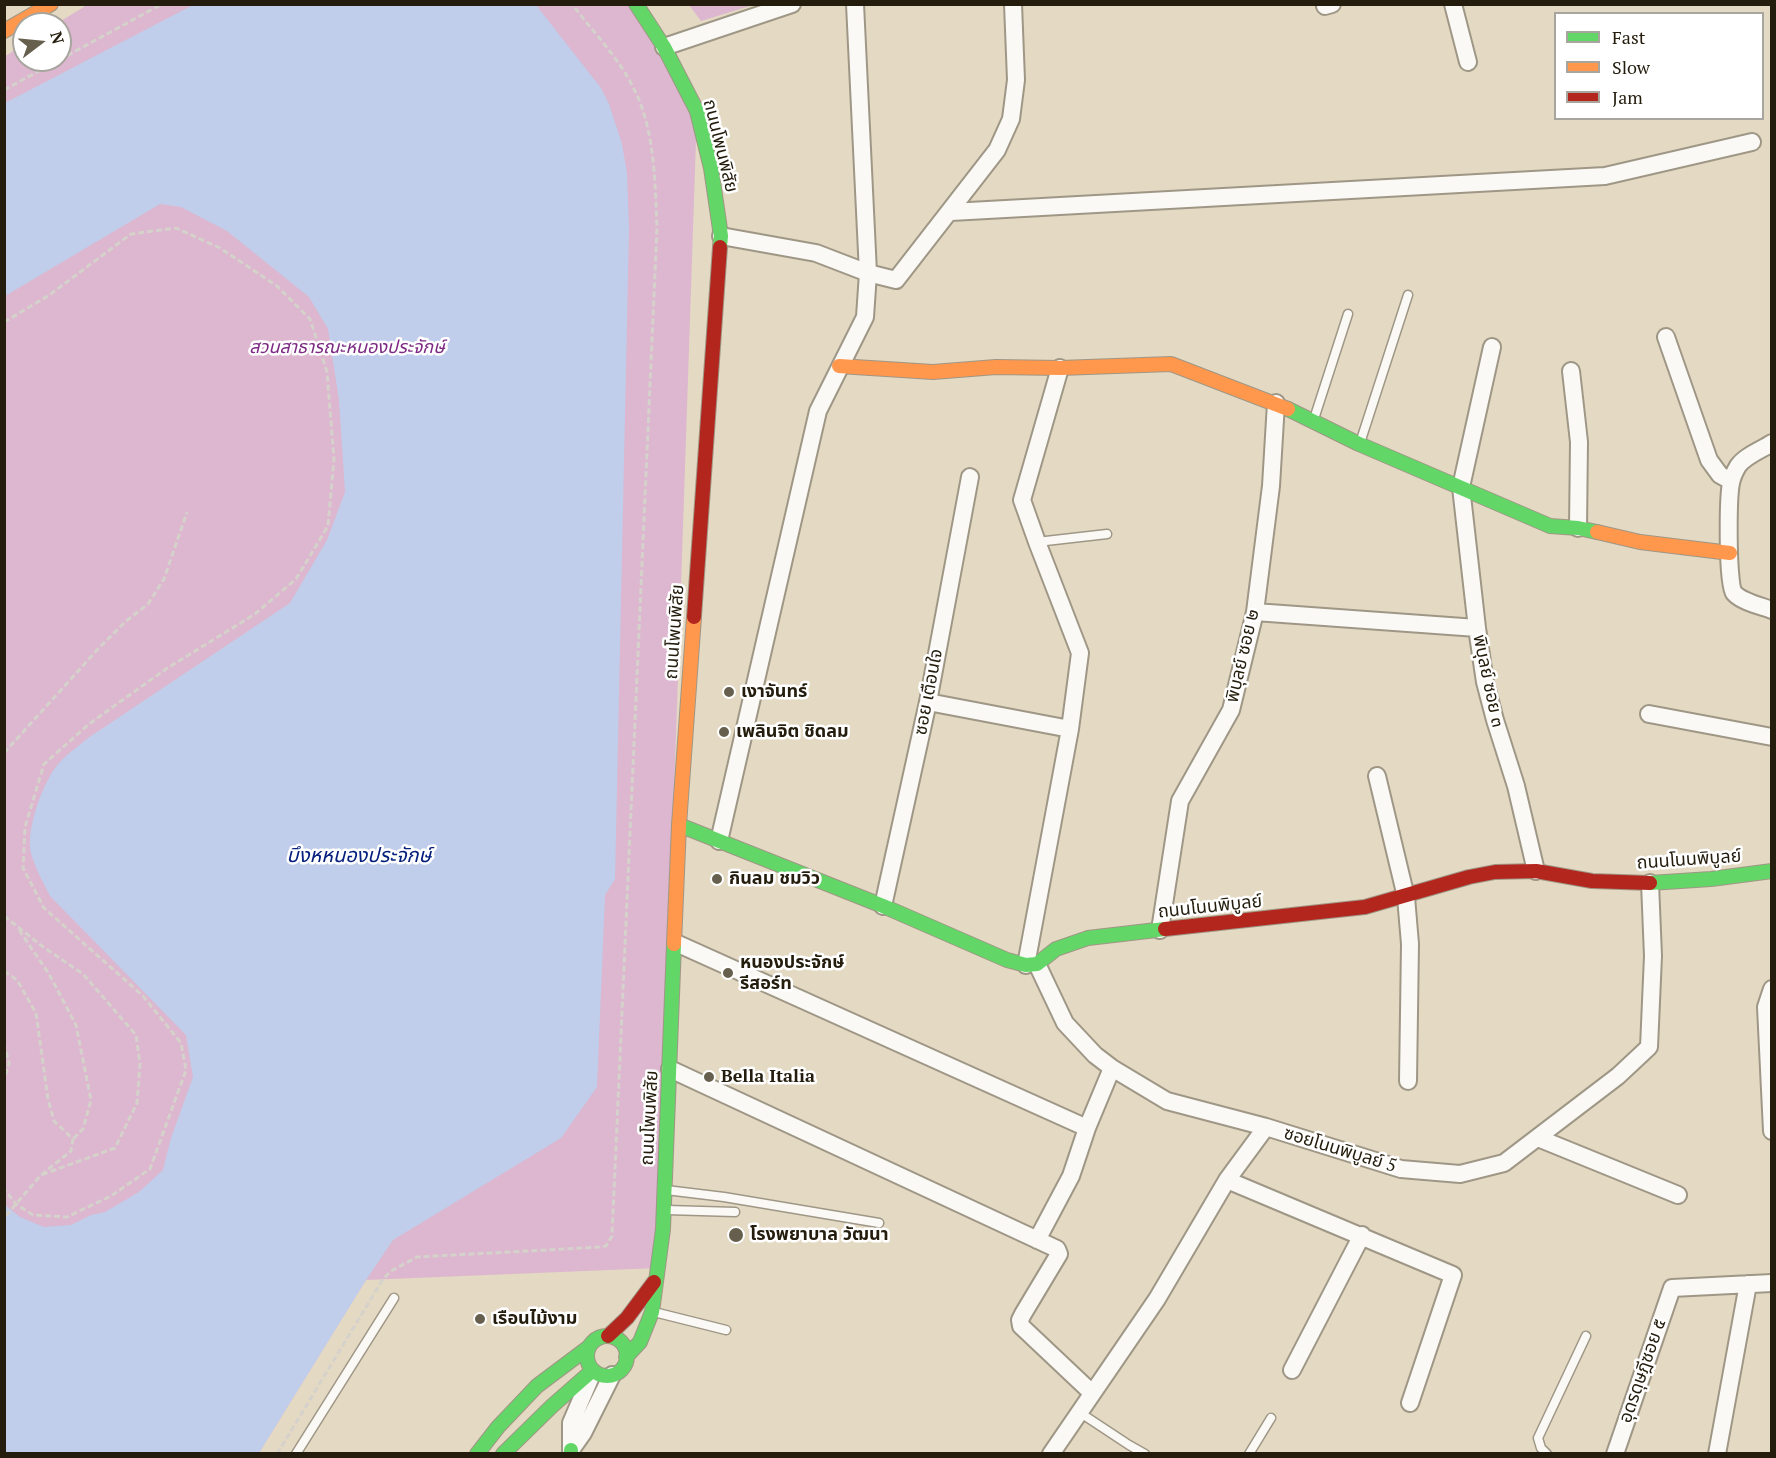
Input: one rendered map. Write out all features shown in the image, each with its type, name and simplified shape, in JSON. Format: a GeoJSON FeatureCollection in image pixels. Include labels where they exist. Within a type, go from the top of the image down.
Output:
{"type":"FeatureCollection","features":[{"type":"Feature","properties":{"kind":"street"},"geometry":{"type":"LineString","coordinates":[[4,31],[51,4]]}},
{"type":"Feature","properties":{"kind":"street","name":"ถนนโพนพิสัย"},"geometry":{"type":"LineString","coordinates":[[626,1357],[640,1342],[652,1312],[656,1296],[664,1209],[679,825],[721,236],[711,168],[697,111],[664,47],[636,4]]}},
{"type":"Feature","properties":{"kind":"street"},"geometry":{"type":"LineString","coordinates":[[664,47],[792,4]]}},
{"type":"Feature","properties":{"kind":"street"},"geometry":{"type":"LineString","coordinates":[[719,841],[818,411],[865,317],[868,273],[855,4]]}},
{"type":"Feature","properties":{"kind":"street"},"geometry":{"type":"LineString","coordinates":[[721,236],[816,253],[868,273],[896,280],[997,150],[1011,119],[1016,80],[1013,4]]}},
{"type":"Feature","properties":{"kind":"street"},"geometry":{"type":"LineString","coordinates":[[1326,4],[1325,6],[1332,4]]}},
{"type":"Feature","properties":{"kind":"street"},"geometry":{"type":"LineString","coordinates":[[1453,4],[1468,62]]}},
{"type":"Feature","properties":{"kind":"street"},"geometry":{"type":"LineString","coordinates":[[951,212],[1605,176],[1752,142]]}},
{"type":"Feature","properties":{"kind":"street"},"geometry":{"type":"LineString","coordinates":[[1666,338],[1709,460],[1720,475],[1731,482]]}},
{"type":"Feature","properties":{"kind":"street","name":"พิบุลย์ ซอย ๓"},"geometry":{"type":"LineString","coordinates":[[1492,347],[1461,487],[1485,682],[1516,786],[1536,871]]}},
{"type":"Feature","properties":{"kind":"street"},"geometry":{"type":"LineString","coordinates":[[839,366],[933,372],[996,367],[1060,368],[1171,364],[1276,403],[1359,444],[1550,526],[1578,528],[1640,542],[1730,553]]}},
{"type":"Feature","properties":{"kind":"street"},"geometry":{"type":"LineString","coordinates":[[679,825],[883,906],[1007,960],[1032,964],[1080,653],[1023,500],[1060,368]]}},
{"type":"Feature","properties":{"kind":"street"},"geometry":{"type":"LineString","coordinates":[[1571,371],[1579,442],[1578,528]]}},
{"type":"Feature","properties":{"kind":"street","name":"พิบุลย์ ซอย ๒"},"geometry":{"type":"LineString","coordinates":[[1160,930],[1180,801],[1231,710],[1255,612],[1271,486],[1276,403]]}},
{"type":"Feature","properties":{"kind":"street"},"geometry":{"type":"LineString","coordinates":[[1772,443],[1742,462],[1731,482],[1730,553],[1733,592],[1739,598],[1772,610]]}},
{"type":"Feature","properties":{"kind":"street","name":"ซอย เตือนใจ"},"geometry":{"type":"LineString","coordinates":[[883,906],[928,702],[970,477]]}},
{"type":"Feature","properties":{"kind":"street"},"geometry":{"type":"LineString","coordinates":[[1255,612],[1477,628]]}},
{"type":"Feature","properties":{"kind":"street"},"geometry":{"type":"LineString","coordinates":[[928,702],[1070,729]]}},
{"type":"Feature","properties":{"kind":"street"},"geometry":{"type":"LineString","coordinates":[[1649,714],[1772,737]]}},
{"type":"Feature","properties":{"kind":"street"},"geometry":{"type":"LineString","coordinates":[[1377,776],[1406,897],[1410,944],[1408,1081]]}},
{"type":"Feature","properties":{"kind":"street","name":"ถนนโนนพิบูลย์"},"geometry":{"type":"LineString","coordinates":[[1032,964],[1056,949],[1088,939],[1365,907],[1487,874],[1536,871],[1592,881],[1650,883],[1711,879],[1772,871]]}},
{"type":"Feature","properties":{"kind":"street","name":"ซอยโนนพิบูลย์ 5"},"geometry":{"type":"LineString","coordinates":[[1032,964],[1065,1023],[1095,1054],[1112,1068],[1167,1101],[1266,1127],[1401,1169],[1460,1174],[1504,1163],[1618,1076],[1649,1047],[1653,956],[1650,883]]}},
{"type":"Feature","properties":{"kind":"street"},"geometry":{"type":"LineString","coordinates":[[676,943],[1087,1128]]}},
{"type":"Feature","properties":{"kind":"street"},"geometry":{"type":"LineString","coordinates":[[1772,989],[1766,1007],[1772,1131]]}},
{"type":"Feature","properties":{"kind":"street"},"geometry":{"type":"LineString","coordinates":[[1037,1240],[1071,1176],[1087,1128],[1112,1068]]}},
{"type":"Feature","properties":{"kind":"street"},"geometry":{"type":"LineString","coordinates":[[670,1069],[1057,1249],[1059,1254],[1020,1320],[1022,1326],[1092,1393]]}},
{"type":"Feature","properties":{"kind":"street"},"geometry":{"type":"LineString","coordinates":[[1051,1454],[1157,1299],[1227,1180],[1266,1127]]}},
{"type":"Feature","properties":{"kind":"street"},"geometry":{"type":"LineString","coordinates":[[1538,1138],[1678,1195]]}},
{"type":"Feature","properties":{"kind":"street"},"geometry":{"type":"LineString","coordinates":[[1227,1180],[1453,1275],[1410,1403]]}},
{"type":"Feature","properties":{"kind":"street"},"geometry":{"type":"LineString","coordinates":[[1292,1370],[1362,1235]]}},
{"type":"Feature","properties":{"kind":"street"},"geometry":{"type":"LineString","coordinates":[[608,1336],[624,1322],[635,1309],[645,1290],[656,1280]]}},
{"type":"Feature","properties":{"kind":"street"},"geometry":{"type":"LineString","coordinates":[[1717,1454],[1748,1284],[1772,1283]]}},
{"type":"Feature","properties":{"kind":"street","name":"อุดรดุษฎีซอย ๕"},"geometry":{"type":"LineString","coordinates":[[1615,1454],[1672,1288],[1748,1284]]}},
{"type":"Feature","properties":{"kind":"street"},"geometry":{"type":"LineString","coordinates":[[477,1454],[498,1427],[537,1386],[589,1347],[597,1338],[615,1337],[626,1349],[622,1369],[612,1375],[571,1452]]}},
{"type":"Feature","properties":{"kind":"street"},"geometry":{"type":"LineString","coordinates":[[589,1347],[588,1363],[593,1370],[599,1374],[612,1375]]}},
{"type":"Feature","properties":{"kind":"street"},"geometry":{"type":"LineString","coordinates":[[503,1454],[593,1370]]}},
{"type":"Feature","properties":{"kind":"street"},"geometry":{"type":"LineString","coordinates":[[571,1452],[571,1423],[593,1370]]}},
{"type":"Feature","properties":{"kind":"street"},"geometry":{"type":"LineString","coordinates":[[556,1403],[571,1423]]}},
{"type":"Feature","properties":{"kind":"lane"},"geometry":{"type":"LineString","coordinates":[[1359,444],[1408,295]]}},
{"type":"Feature","properties":{"kind":"lane"},"geometry":{"type":"LineString","coordinates":[[1313,421],[1348,314]]}},
{"type":"Feature","properties":{"kind":"lane"},"geometry":{"type":"LineString","coordinates":[[1037,542],[1107,534]]}},
{"type":"Feature","properties":{"kind":"lane"},"geometry":{"type":"LineString","coordinates":[[665,1190],[724,1197],[879,1223]]}},
{"type":"Feature","properties":{"kind":"lane"},"geometry":{"type":"LineString","coordinates":[[664,1209],[735,1212]]}},
{"type":"Feature","properties":{"kind":"lane"},"geometry":{"type":"LineString","coordinates":[[296,1454],[394,1298]]}},
{"type":"Feature","properties":{"kind":"lane"},"geometry":{"type":"LineString","coordinates":[[652,1312],[726,1330]]}},
{"type":"Feature","properties":{"kind":"lane"},"geometry":{"type":"LineString","coordinates":[[1547,1454],[1541,1448],[1538,1438],[1586,1336]]}},
{"type":"Feature","properties":{"kind":"lane"},"geometry":{"type":"LineString","coordinates":[[1078,1412],[1146,1454]]}},
{"type":"Feature","properties":{"kind":"lane"},"geometry":{"type":"LineString","coordinates":[[1249,1454],[1271,1418]]}},
{"type":"Feature","properties":{"kind":"path"},"geometry":{"type":"LineString","coordinates":[[4,90],[162,4]]}},
{"type":"Feature","properties":{"kind":"path"},"geometry":{"type":"LineString","coordinates":[[277,1454],[383,1279],[391,1271],[417,1257],[600,1247],[606,1246],[612,1236],[657,228],[655,170],[650,138],[636,92],[624,72],[572,4]]}},
{"type":"Feature","properties":{"kind":"path"},"geometry":{"type":"LineString","coordinates":[[4,322],[48,296],[131,234],[176,228],[220,248],[277,286],[310,319],[327,372],[334,459],[328,526],[296,579],[255,614],[166,669],[89,724],[44,764],[25,827],[23,868],[44,908],[143,996],[181,1043],[186,1070],[150,1169],[111,1196],[67,1217],[33,1215],[16,1204],[4,1189]]}},
{"type":"Feature","properties":{"kind":"path"},"geometry":{"type":"LineString","coordinates":[[4,753],[98,649],[125,622],[148,604],[164,579],[187,512]]}},
{"type":"Feature","properties":{"kind":"path"},"geometry":{"type":"LineString","coordinates":[[4,916],[83,974],[136,1035],[140,1064],[137,1103],[115,1148],[41,1175]]}},
{"type":"Feature","properties":{"kind":"path"},"geometry":{"type":"LineString","coordinates":[[4,1218],[41,1175],[71,1151],[73,1139],[83,1129],[91,1100],[76,1025],[49,974],[17,926]]}},
{"type":"Feature","properties":{"kind":"path"},"geometry":{"type":"LineString","coordinates":[[4,971],[17,980],[36,1013],[48,1099],[54,1121],[73,1139]]}},
{"type":"Feature","properties":{"kind":"path"},"geometry":{"type":"LineString","coordinates":[[4,1043],[9,1063],[4,1081]]}},
{"type":"Feature","properties":{"kind":"green space","name":"บึงหหนองประจักษ์"},"geometry":{"type":"Polygon","coordinates":[[[87,5],[641,5],[697,111],[658,1268],[366,1280],[259,1453],[5,1453],[4,57],[12,52],[12,72],[72,72],[72,14],[87,5]]]}},
{"type":"Feature","properties":{"kind":"green space"},"geometry":{"type":"Polygon","coordinates":[[[689,5],[753,5],[701,21],[689,5]]]}},
{"type":"Feature","properties":{"kind":"water","name":"บึงหหนองประจักษ์"},"geometry":{"type":"Polygon","coordinates":[[[193,5],[536,5],[601,88],[609,104],[622,144],[627,173],[629,228],[615,879],[605,895],[597,1087],[561,1138],[393,1240],[259,1453],[5,1453],[5,1205],[20,1217],[44,1227],[71,1225],[91,1215],[105,1212],[139,1192],[163,1170],[171,1138],[193,1077],[186,1035],[50,896],[31,853],[31,832],[37,805],[48,780],[60,762],[88,738],[290,603],[327,540],[345,492],[339,400],[328,329],[309,297],[227,231],[181,207],[160,204],[5,296],[5,103],[64,72],[72,72],[72,68],[193,5]]]}},
{"type":"Feature","properties":{"kind":"traffic: fast"},"geometry":{"type":"LineString","coordinates":[[636,4],[664,47],[697,111],[711,168],[721,236],[720,247]]}},
{"type":"Feature","properties":{"kind":"traffic: fast"},"geometry":{"type":"LineString","coordinates":[[1288,409],[1359,444],[1550,526],[1597,532]]}},
{"type":"Feature","properties":{"kind":"traffic: fast"},"geometry":{"type":"LineString","coordinates":[[679,825],[883,906],[1007,960],[1026,965],[1037,964],[1056,949],[1088,938],[1165,929]]}},
{"type":"Feature","properties":{"kind":"traffic: fast"},"geometry":{"type":"LineString","coordinates":[[1650,883],[1711,879],[1772,871]]}},
{"type":"Feature","properties":{"kind":"traffic: fast"},"geometry":{"type":"LineString","coordinates":[[626,1357],[640,1342],[652,1312],[663,1229],[674,944]]}},
{"type":"Feature","properties":{"kind":"traffic: fast"},"geometry":{"type":"LineString","coordinates":[[607,1336],[621,1342],[627,1356],[621,1370],[607,1376],[593,1370],[587,1356],[593,1342],[607,1336]]}},
{"type":"Feature","properties":{"kind":"traffic: fast"},"geometry":{"type":"LineString","coordinates":[[477,1454],[498,1427],[537,1386],[589,1347]]}},
{"type":"Feature","properties":{"kind":"traffic: fast"},"geometry":{"type":"LineString","coordinates":[[503,1454],[593,1370]]}},
{"type":"Feature","properties":{"kind":"traffic: slow"},"geometry":{"type":"LineString","coordinates":[[4,31],[51,4]]}},
{"type":"Feature","properties":{"kind":"traffic: slow"},"geometry":{"type":"LineString","coordinates":[[839,366],[933,372],[996,367],[1060,368],[1171,364],[1288,409]]}},
{"type":"Feature","properties":{"kind":"traffic: slow"},"geometry":{"type":"LineString","coordinates":[[1597,532],[1640,542],[1730,553]]}},
{"type":"Feature","properties":{"kind":"traffic: slow"},"geometry":{"type":"LineString","coordinates":[[674,944],[679,825],[694,617]]}},
{"type":"Feature","properties":{"kind":"traffic: jam"},"geometry":{"type":"LineString","coordinates":[[694,617],[720,247]]}},
{"type":"Feature","properties":{"kind":"traffic: jam"},"geometry":{"type":"LineString","coordinates":[[1165,929],[1365,907],[1469,877],[1495,872],[1536,871],[1592,881],[1650,883]]}},
{"type":"Feature","properties":{"kind":"traffic: jam"},"geometry":{"type":"LineString","coordinates":[[608,1336],[627,1318],[654,1282]]}},
{"type":"Feature","properties":{"kind":"place","name":"เงาจันทร์"},"geometry":{"type":"Point","coordinates":[729,692]}},
{"type":"Feature","properties":{"kind":"place","name":"เพลินจิต ชิดลม"},"geometry":{"type":"Point","coordinates":[724,732]}},
{"type":"Feature","properties":{"kind":"place","name":"กินลม ชมวิว"},"geometry":{"type":"Point","coordinates":[717,879]}},
{"type":"Feature","properties":{"kind":"place","name":"หนองประจักษ์ รีสอร์ท"},"geometry":{"type":"Point","coordinates":[728,973]}},
{"type":"Feature","properties":{"kind":"place","name":"Bella Italia"},"geometry":{"type":"Point","coordinates":[709,1077]}},
{"type":"Feature","properties":{"kind":"place","name":"โรงพยาบาล วัฒนา"},"geometry":{"type":"Point","coordinates":[736,1235]}},
{"type":"Feature","properties":{"kind":"place","name":"เรือนไม้งาม"},"geometry":{"type":"Point","coordinates":[480,1319]}},
{"type":"Feature","properties":{"kind":"park label","name":"สวนสาธารณะหนองประจักษ์"},"geometry":{"type":"Point","coordinates":[347,348]}}]}
